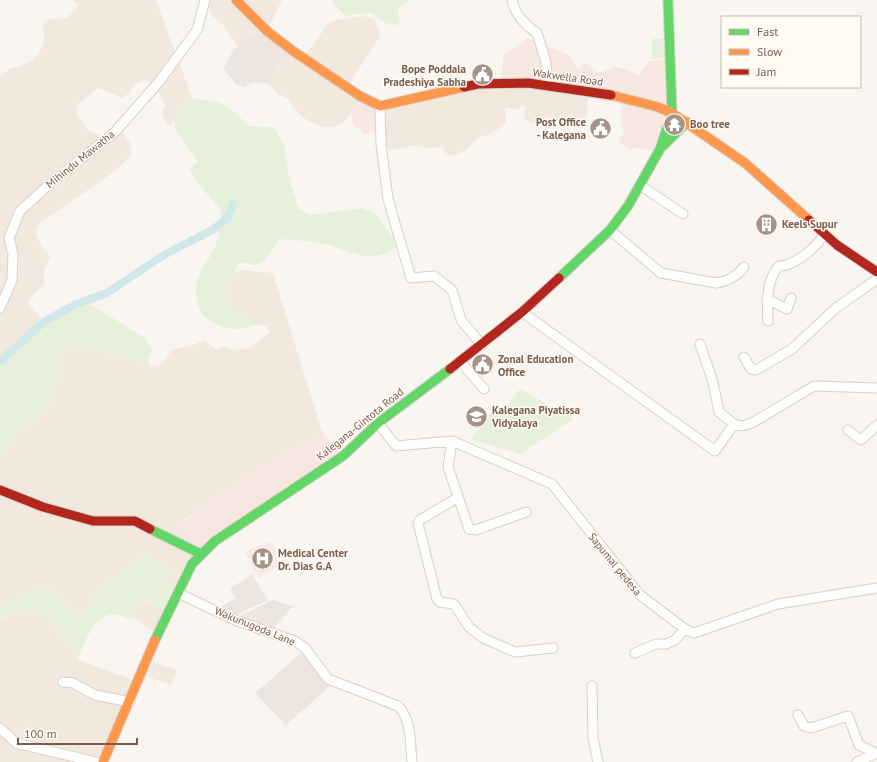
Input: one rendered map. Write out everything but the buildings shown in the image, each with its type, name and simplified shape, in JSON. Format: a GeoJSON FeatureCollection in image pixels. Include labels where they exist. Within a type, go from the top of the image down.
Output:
{"type":"FeatureCollection","features":[{"type":"Feature","properties":{"kind":"main road"},"geometry":{"type":"LineString","coordinates":[[236,0],[267,31],[288,47],[360,96],[380,106]]}},
{"type":"Feature","properties":{"kind":"main road"},"geometry":{"type":"LineString","coordinates":[[668,0],[672,113]]}},
{"type":"Feature","properties":{"kind":"main road","name":"Wakwella Road"},"geometry":{"type":"LineString","coordinates":[[380,106],[478,84],[528,83],[606,94],[658,107],[687,122],[745,163],[824,235],[877,272]]}},
{"type":"Feature","properties":{"kind":"main road","name":"Kalegana-Gintota Road"},"geometry":{"type":"LineString","coordinates":[[103,762],[130,702],[144,663],[192,564],[215,540],[343,456],[378,423],[482,345],[522,312],[610,230],[628,206],[660,149],[672,113]]}},
{"type":"Feature","properties":{"kind":"main road","name":"Kalegana-Gintota Road"},"geometry":{"type":"LineString","coordinates":[[660,149],[687,122]]}},
{"type":"Feature","properties":{"kind":"main road"},"geometry":{"type":"LineString","coordinates":[[0,490],[43,507],[93,521],[135,521],[202,554]]}},
{"type":"Feature","properties":{"kind":"street","name":"Mihindu Mawatha"},"geometry":{"type":"LineString","coordinates":[[0,308],[12,280],[13,254],[9,238],[20,211],[54,180],[114,133],[158,83],[197,30],[205,0]]}},
{"type":"Feature","properties":{"kind":"street"},"geometry":{"type":"LineString","coordinates":[[512,0],[514,7],[526,26],[538,33],[546,62],[547,86]]}},
{"type":"Feature","properties":{"kind":"street"},"geometry":{"type":"LineString","coordinates":[[380,106],[381,144],[388,199],[411,278],[434,276],[452,290],[461,320],[482,345]]}},
{"type":"Feature","properties":{"kind":"street"},"geometry":{"type":"LineString","coordinates":[[640,185],[683,214]]}},
{"type":"Feature","properties":{"kind":"street"},"geometry":{"type":"LineString","coordinates":[[610,230],[661,273],[716,283],[725,282],[735,277],[744,267]]}},
{"type":"Feature","properties":{"kind":"street"},"geometry":{"type":"LineString","coordinates":[[768,321],[767,299],[772,273],[779,266],[788,266],[818,244],[824,235]]}},
{"type":"Feature","properties":{"kind":"street"},"geometry":{"type":"LineString","coordinates":[[744,357],[751,370],[756,370],[792,349],[836,308],[877,278]]}},
{"type":"Feature","properties":{"kind":"street"},"geometry":{"type":"LineString","coordinates":[[767,299],[786,309],[791,298]]}},
{"type":"Feature","properties":{"kind":"street"},"geometry":{"type":"LineString","coordinates":[[522,312],[715,451],[734,424]]}},
{"type":"Feature","properties":{"kind":"street"},"geometry":{"type":"LineString","coordinates":[[700,344],[713,382],[719,412],[734,424],[742,426],[752,423],[814,386],[877,388]]}},
{"type":"Feature","properties":{"kind":"street"},"geometry":{"type":"LineString","coordinates":[[460,361],[484,389]]}},
{"type":"Feature","properties":{"kind":"street","name":"Sapumal pedesa"},"geometry":{"type":"LineString","coordinates":[[378,423],[396,446],[452,442],[552,484],[640,595],[685,629]]}},
{"type":"Feature","properties":{"kind":"street"},"geometry":{"type":"LineString","coordinates":[[848,430],[861,440],[877,425]]}},
{"type":"Feature","properties":{"kind":"street"},"geometry":{"type":"LineString","coordinates":[[452,442],[448,466],[469,529],[476,530],[526,512]]}},
{"type":"Feature","properties":{"kind":"street"},"geometry":{"type":"LineString","coordinates":[[458,498],[420,520],[418,524],[438,599],[440,602],[454,604],[469,627],[482,638],[515,652],[553,648]]}},
{"type":"Feature","properties":{"kind":"street"},"geometry":{"type":"LineString","coordinates":[[634,653],[656,644],[666,644],[675,640],[685,629],[694,633],[778,604],[877,588]]}},
{"type":"Feature","properties":{"kind":"street","name":"Wakunugoda Lane"},"geometry":{"type":"LineString","coordinates":[[178,593],[237,621],[295,641],[305,648],[328,679],[398,706],[405,714],[407,722],[412,762]]}},
{"type":"Feature","properties":{"kind":"street"},"geometry":{"type":"LineString","coordinates":[[63,682],[73,683],[96,695],[130,702]]}},
{"type":"Feature","properties":{"kind":"street"},"geometry":{"type":"LineString","coordinates":[[592,686],[593,738],[598,762]]}},
{"type":"Feature","properties":{"kind":"street"},"geometry":{"type":"LineString","coordinates":[[798,715],[804,726],[811,728],[848,716],[859,745],[876,753]]}},
{"type":"Feature","properties":{"kind":"street"},"geometry":{"type":"LineString","coordinates":[[0,728],[16,743],[96,762]]}},
{"type":"Feature","properties":{"kind":"street"},"geometry":{"type":"LineString","coordinates":[[857,762],[876,753]]}},
{"type":"Feature","properties":{"kind":"shaded area"},"geometry":{"type":"Polygon","coordinates":[[[72,0],[156,0],[195,106],[171,125],[167,125],[161,112],[166,106],[154,85],[144,80],[134,85],[129,93],[122,98],[98,88],[79,103],[77,109],[78,116],[87,129],[93,133],[103,135],[118,128],[121,129],[130,143],[131,155],[115,171],[39,224],[36,234],[42,248],[48,253],[50,258],[44,270],[44,285],[39,288],[28,301],[30,306],[45,321],[0,361],[0,77],[9,69],[21,66],[33,60],[40,52],[44,42],[43,24],[48,19],[66,18],[76,9],[78,4],[72,0]]]}},
{"type":"Feature","properties":{"kind":"shaded area"},"geometry":{"type":"Polygon","coordinates":[[[204,0],[282,0],[267,31],[243,42],[239,48],[222,24],[212,16],[204,0]]]}},
{"type":"Feature","properties":{"kind":"shaded area"},"geometry":{"type":"Polygon","coordinates":[[[364,16],[375,20],[380,36],[348,86],[363,97],[344,122],[334,127],[324,127],[308,121],[293,108],[288,99],[277,93],[269,84],[278,64],[293,51],[304,57],[328,24],[336,20],[364,16]]]}},
{"type":"Feature","properties":{"kind":"shaded area"},"geometry":{"type":"Polygon","coordinates":[[[258,32],[293,51],[278,64],[269,84],[259,82],[250,83],[245,87],[236,84],[223,68],[233,51],[249,36],[258,32]]]}},
{"type":"Feature","properties":{"kind":"shaded area"},"geometry":{"type":"Polygon","coordinates":[[[528,38],[569,55],[579,71],[582,65],[587,63],[597,73],[617,67],[639,76],[641,70],[650,61],[669,60],[672,113],[652,151],[647,149],[629,148],[620,144],[619,138],[624,133],[621,107],[623,104],[500,83],[502,76],[503,56],[528,38]]]}},
{"type":"Feature","properties":{"kind":"shaded area"},"geometry":{"type":"Polygon","coordinates":[[[478,84],[589,91],[585,129],[573,121],[565,118],[537,123],[529,122],[526,120],[524,111],[526,104],[516,110],[505,107],[506,122],[503,126],[490,134],[477,138],[466,150],[454,156],[447,154],[441,147],[428,148],[415,145],[392,150],[381,144],[380,106],[478,84]]]}},
{"type":"Feature","properties":{"kind":"shaded area"},"geometry":{"type":"Polygon","coordinates":[[[358,102],[380,106],[380,131],[364,134],[353,124],[351,114],[358,102]]]}},
{"type":"Feature","properties":{"kind":"shaded area"},"geometry":{"type":"Polygon","coordinates":[[[241,270],[273,273],[322,432],[226,491],[181,522],[201,554],[178,593],[166,582],[173,569],[144,555],[122,573],[80,613],[69,613],[62,599],[42,588],[0,605],[0,458],[16,432],[44,413],[57,384],[58,352],[63,348],[80,347],[148,362],[152,366],[156,366],[162,363],[172,350],[193,345],[204,340],[217,350],[224,347],[231,350],[251,348],[270,331],[266,326],[234,320],[226,301],[227,283],[232,275],[241,270]]]}},
{"type":"Feature","properties":{"kind":"shaded area"},"geometry":{"type":"Polygon","coordinates":[[[322,432],[343,456],[201,554],[189,548],[181,523],[226,491],[322,432]]]}},
{"type":"Feature","properties":{"kind":"shaded area","name":"Medical Center Dr. Dias G.A"},"geometry":{"type":"Polygon","coordinates":[[[271,541],[280,565],[258,578],[245,552],[271,541]]]}},
{"type":"Feature","properties":{"kind":"shaded area"},"geometry":{"type":"Polygon","coordinates":[[[252,574],[268,600],[234,616],[221,607],[235,598],[230,589],[252,574]]]}},
{"type":"Feature","properties":{"kind":"shaded area"},"geometry":{"type":"Polygon","coordinates":[[[143,600],[168,611],[158,636],[133,617],[136,605],[139,601],[143,600]]]}},
{"type":"Feature","properties":{"kind":"shaded area"},"geometry":{"type":"Polygon","coordinates":[[[272,600],[293,606],[273,629],[238,617],[272,600]]]}},
{"type":"Feature","properties":{"kind":"shaded area"},"geometry":{"type":"Polygon","coordinates":[[[29,611],[48,617],[64,637],[77,659],[138,682],[103,762],[0,762],[0,621],[13,614],[29,611]]]}},
{"type":"Feature","properties":{"kind":"shaded area"},"geometry":{"type":"Polygon","coordinates":[[[302,652],[331,685],[286,725],[255,693],[302,652]]]}},
{"type":"Feature","properties":{"kind":"shaded area"},"geometry":{"type":"Polygon","coordinates":[[[153,662],[177,670],[171,685],[148,677],[153,662]]]}},
{"type":"Feature","properties":{"kind":"green space"},"geometry":{"type":"Polygon","coordinates":[[[333,0],[409,0],[398,8],[400,25],[385,23],[371,12],[346,16],[335,6],[333,0]]]}},
{"type":"Feature","properties":{"kind":"green space"},"geometry":{"type":"Polygon","coordinates":[[[664,38],[665,58],[652,59],[652,39],[664,38]]]}},
{"type":"Feature","properties":{"kind":"green space"},"geometry":{"type":"Polygon","coordinates":[[[192,99],[218,102],[229,108],[249,126],[274,127],[284,145],[290,182],[299,209],[311,215],[362,208],[375,214],[394,239],[395,248],[377,256],[362,256],[322,244],[279,239],[264,262],[255,265],[239,262],[225,297],[233,310],[259,324],[242,329],[231,329],[220,326],[208,319],[200,311],[196,290],[199,274],[217,241],[221,210],[195,180],[190,169],[198,161],[175,130],[175,111],[192,99]]]}},
{"type":"Feature","properties":{"kind":"green space"},"geometry":{"type":"Polygon","coordinates":[[[85,301],[145,338],[152,349],[148,362],[80,347],[63,348],[58,352],[57,384],[44,413],[16,432],[0,458],[0,361],[45,321],[76,304],[85,301]]]}},
{"type":"Feature","properties":{"kind":"green space"},"geometry":{"type":"Polygon","coordinates":[[[520,389],[573,419],[520,454],[471,439],[496,406],[505,408],[520,389]]]}},
{"type":"Feature","properties":{"kind":"green space"},"geometry":{"type":"Polygon","coordinates":[[[144,555],[174,569],[166,582],[178,593],[168,611],[148,601],[139,601],[132,618],[113,614],[100,619],[90,631],[77,659],[55,625],[48,618],[40,614],[31,611],[20,612],[9,615],[0,621],[0,605],[26,593],[41,589],[53,590],[56,592],[69,613],[80,613],[99,590],[144,555]]]}},
{"type":"Feature","properties":{"kind":"waterway"},"geometry":{"type":"LineString","coordinates":[[0,361],[45,321],[76,304],[107,293],[164,255],[214,229],[228,217],[233,204]]}},
{"type":"Feature","properties":{"kind":"traffic: fast"},"geometry":{"type":"LineString","coordinates":[[559,278],[610,230],[628,206],[660,149],[672,113],[668,0]]}},
{"type":"Feature","properties":{"kind":"traffic: fast"},"geometry":{"type":"LineString","coordinates":[[663,146],[687,122]]}},
{"type":"Feature","properties":{"kind":"traffic: fast"},"geometry":{"type":"LineString","coordinates":[[155,640],[192,564],[215,541],[343,456],[378,423],[450,369]]}},
{"type":"Feature","properties":{"kind":"traffic: fast"},"geometry":{"type":"LineString","coordinates":[[150,529],[201,554]]}},
{"type":"Feature","properties":{"kind":"traffic: slow"},"geometry":{"type":"LineString","coordinates":[[236,0],[267,31],[293,51],[360,96],[380,106],[464,87]]}},
{"type":"Feature","properties":{"kind":"traffic: slow"},"geometry":{"type":"LineString","coordinates":[[611,95],[658,107],[672,113],[745,163],[809,220]]}},
{"type":"Feature","properties":{"kind":"traffic: slow"},"geometry":{"type":"LineString","coordinates":[[103,762],[155,640]]}},
{"type":"Feature","properties":{"kind":"traffic: jam"},"geometry":{"type":"LineString","coordinates":[[464,87],[478,84],[528,83],[611,95]]}},
{"type":"Feature","properties":{"kind":"traffic: jam"},"geometry":{"type":"LineString","coordinates":[[809,220],[837,245],[877,272]]}},
{"type":"Feature","properties":{"kind":"traffic: jam"},"geometry":{"type":"LineString","coordinates":[[450,369],[522,312],[559,278]]}},
{"type":"Feature","properties":{"kind":"traffic: jam"},"geometry":{"type":"LineString","coordinates":[[0,490],[43,507],[93,521],[135,521],[150,529]]}},
{"type":"Feature","properties":{"kind":"place","name":"Bope Poddala Pradeshiya Sabha"},"geometry":{"type":"Point","coordinates":[482,75]}},
{"type":"Feature","properties":{"kind":"place","name":"Boo tree"},"geometry":{"type":"Point","coordinates":[675,124]}},
{"type":"Feature","properties":{"kind":"place","name":"Post Office - Kalegana"},"geometry":{"type":"Point","coordinates":[601,128]}},
{"type":"Feature","properties":{"kind":"place","name":"Keels Supur"},"geometry":{"type":"Point","coordinates":[766,224]}},
{"type":"Feature","properties":{"kind":"place","name":"Zonal Education Office"},"geometry":{"type":"Point","coordinates":[482,365]}},
{"type":"Feature","properties":{"kind":"place","name":"Kalegana Piyatissa Vidyalaya"},"geometry":{"type":"Point","coordinates":[476,416]}},
{"type":"Feature","properties":{"kind":"place","name":"Medical Center Dr. Dias G.A"},"geometry":{"type":"Point","coordinates":[263,559]}}]}
